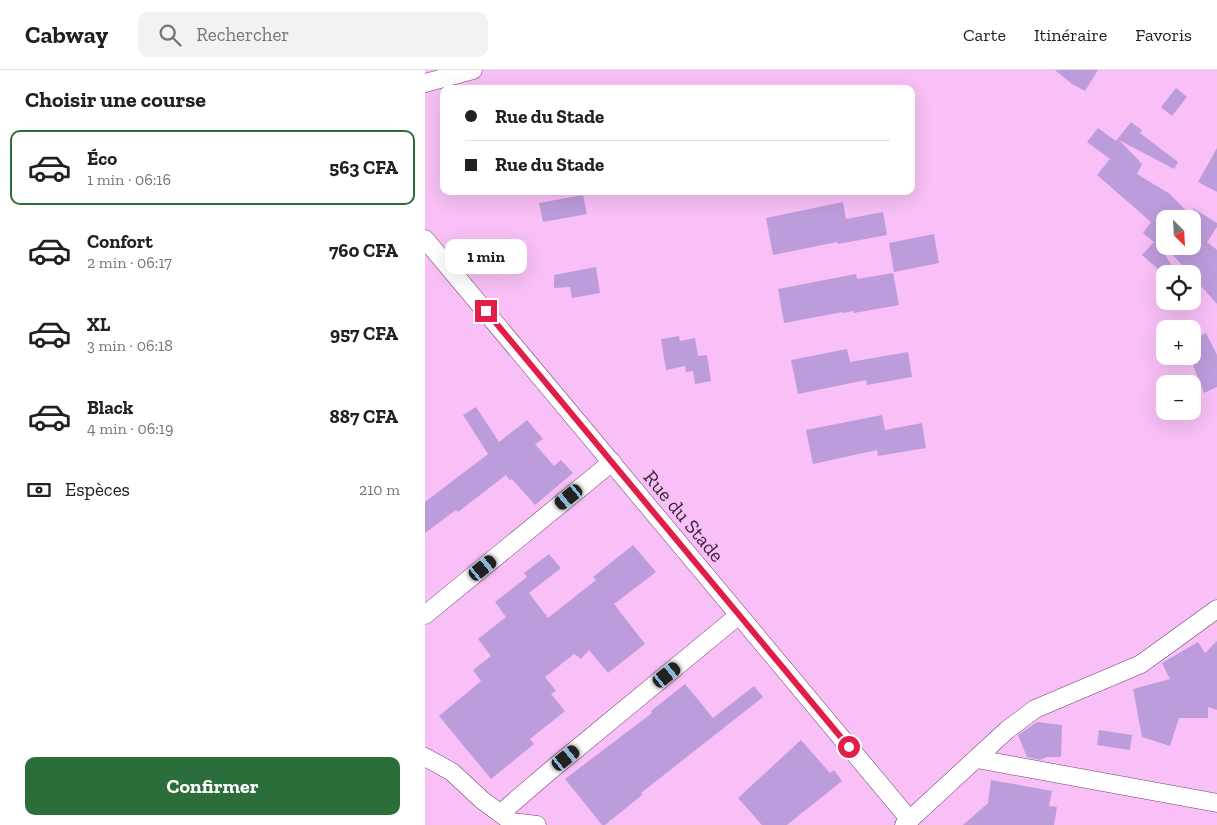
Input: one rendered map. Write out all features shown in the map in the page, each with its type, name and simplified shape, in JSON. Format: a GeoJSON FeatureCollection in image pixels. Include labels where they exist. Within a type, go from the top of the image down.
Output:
{"type":"FeatureCollection","features":[{"type":"Feature","properties":{"kind":"street"},"geometry":{"type":"LineString","coordinates":[[425,83],[473,70]]}},
{"type":"Feature","properties":{"kind":"street","name":"Rue du Stade"},"geometry":{"type":"LineString","coordinates":[[425,239],[739,615],[907,823]]}},
{"type":"Feature","properties":{"kind":"street"},"geometry":{"type":"LineString","coordinates":[[425,615],[612,462]]}},
{"type":"Feature","properties":{"kind":"street"},"geometry":{"type":"LineString","coordinates":[[907,823],[1007,730],[1035,709],[1141,664],[1217,609]]}},
{"type":"Feature","properties":{"kind":"street"},"geometry":{"type":"LineString","coordinates":[[501,813],[739,615]]}},
{"type":"Feature","properties":{"kind":"street"},"geometry":{"type":"LineString","coordinates":[[425,757],[451,772],[482,800],[512,822],[537,825]]}},
{"type":"Feature","properties":{"kind":"street"},"geometry":{"type":"LineString","coordinates":[[977,759],[1217,803]]}},
{"type":"Feature","properties":{"kind":"building"},"geometry":{"type":"Polygon","coordinates":[[[1055,70],[1098,70],[1085,91],[1072,84],[1055,70]]]}},
{"type":"Feature","properties":{"kind":"building"},"geometry":{"type":"Polygon","coordinates":[[[1176,88],[1187,97],[1172,116],[1161,107],[1176,88]]]}},
{"type":"Feature","properties":{"kind":"building"},"geometry":{"type":"Polygon","coordinates":[[[1131,122],[1142,130],[1140,133],[1178,162],[1174,169],[1119,140],[1142,164],[1137,174],[1170,194],[1185,210],[1156,210],[1156,255],[1166,255],[1171,265],[1156,265],[1156,267],[1142,255],[1154,242],[1143,233],[1151,222],[1097,175],[1110,159],[1087,142],[1098,128],[1116,141],[1131,122]]]}},
{"type":"Feature","properties":{"kind":"building"},"geometry":{"type":"Polygon","coordinates":[[[1217,148],[1217,192],[1198,182],[1217,148]]]}},
{"type":"Feature","properties":{"kind":"building"},"geometry":{"type":"Polygon","coordinates":[[[583,195],[587,214],[543,222],[539,203],[583,195]]]}},
{"type":"Feature","properties":{"kind":"building"},"geometry":{"type":"Polygon","coordinates":[[[843,202],[846,219],[883,212],[887,235],[838,244],[837,242],[773,255],[766,218],[843,202]]]}},
{"type":"Feature","properties":{"kind":"building"},"geometry":{"type":"Polygon","coordinates":[[[1201,213],[1217,223],[1217,227],[1207,242],[1217,250],[1217,304],[1201,286],[1201,265],[1182,265],[1173,255],[1201,255],[1201,213]]]}},
{"type":"Feature","properties":{"kind":"building"},"geometry":{"type":"Polygon","coordinates":[[[934,234],[939,263],[894,272],[889,243],[934,234]]]}},
{"type":"Feature","properties":{"kind":"building"},"geometry":{"type":"Polygon","coordinates":[[[596,267],[600,293],[572,298],[570,287],[554,288],[554,275],[596,267]]]}},
{"type":"Feature","properties":{"kind":"building"},"geometry":{"type":"Polygon","coordinates":[[[893,273],[899,305],[854,313],[853,311],[843,312],[784,323],[778,289],[856,274],[857,279],[893,273]]]}},
{"type":"Feature","properties":{"kind":"building"},"geometry":{"type":"Polygon","coordinates":[[[1206,333],[1217,355],[1217,387],[1204,393],[1201,385],[1201,375],[1197,375],[1193,365],[1201,365],[1201,336],[1206,333]]]}},
{"type":"Feature","properties":{"kind":"building"},"geometry":{"type":"Polygon","coordinates":[[[679,336],[680,341],[695,338],[698,356],[707,355],[711,381],[695,384],[693,371],[686,372],[685,366],[666,370],[661,339],[679,336]]]}},
{"type":"Feature","properties":{"kind":"building"},"geometry":{"type":"Polygon","coordinates":[[[847,349],[850,362],[908,352],[912,377],[867,385],[866,380],[798,394],[791,360],[847,349]]]}},
{"type":"Feature","properties":{"kind":"building"},"geometry":{"type":"Polygon","coordinates":[[[476,407],[499,442],[527,420],[543,439],[535,444],[554,466],[561,460],[573,473],[535,505],[512,479],[510,481],[506,475],[458,512],[456,510],[425,533],[425,502],[488,454],[463,415],[476,407]]]}},
{"type":"Feature","properties":{"kind":"building"},"geometry":{"type":"Polygon","coordinates":[[[882,415],[885,430],[922,423],[926,448],[878,456],[877,450],[813,464],[806,430],[882,415]]]}},
{"type":"Feature","properties":{"kind":"building"},"geometry":{"type":"Polygon","coordinates":[[[633,545],[656,572],[614,604],[645,644],[608,673],[589,650],[581,659],[574,654],[545,677],[556,691],[551,694],[565,711],[530,739],[534,744],[491,779],[439,716],[481,681],[473,670],[491,656],[478,639],[506,617],[495,602],[527,577],[524,573],[549,554],[561,568],[529,593],[548,618],[596,580],[593,577],[633,545]]]}},
{"type":"Feature","properties":{"kind":"building"},"geometry":{"type":"Polygon","coordinates":[[[1217,641],[1217,710],[1208,707],[1208,718],[1179,718],[1170,746],[1142,737],[1133,689],[1170,679],[1162,663],[1198,642],[1205,653],[1217,641]]]}},
{"type":"Feature","properties":{"kind":"building"},"geometry":{"type":"Polygon","coordinates":[[[685,684],[713,718],[754,686],[763,697],[641,793],[642,795],[605,825],[602,825],[565,779],[652,713],[651,711],[685,684]]]}},
{"type":"Feature","properties":{"kind":"building"},"geometry":{"type":"Polygon","coordinates":[[[1037,722],[1062,725],[1061,757],[1047,757],[1040,760],[1027,757],[1018,735],[1037,722]]]}},
{"type":"Feature","properties":{"kind":"building"},"geometry":{"type":"Polygon","coordinates":[[[1099,730],[1132,735],[1130,750],[1097,745],[1099,730]]]}},
{"type":"Feature","properties":{"kind":"building"},"geometry":{"type":"Polygon","coordinates":[[[801,740],[830,773],[834,770],[842,781],[787,825],[762,825],[738,798],[801,740]]]}},
{"type":"Feature","properties":{"kind":"building"},"geometry":{"type":"Polygon","coordinates":[[[991,780],[1052,791],[1049,806],[1057,807],[1054,825],[963,825],[988,803],[991,780]]]}},
{"type":"Feature","properties":{"kind":"route"},"geometry":{"type":"LineString","coordinates":[[486,311],[849,747]]}}]}
